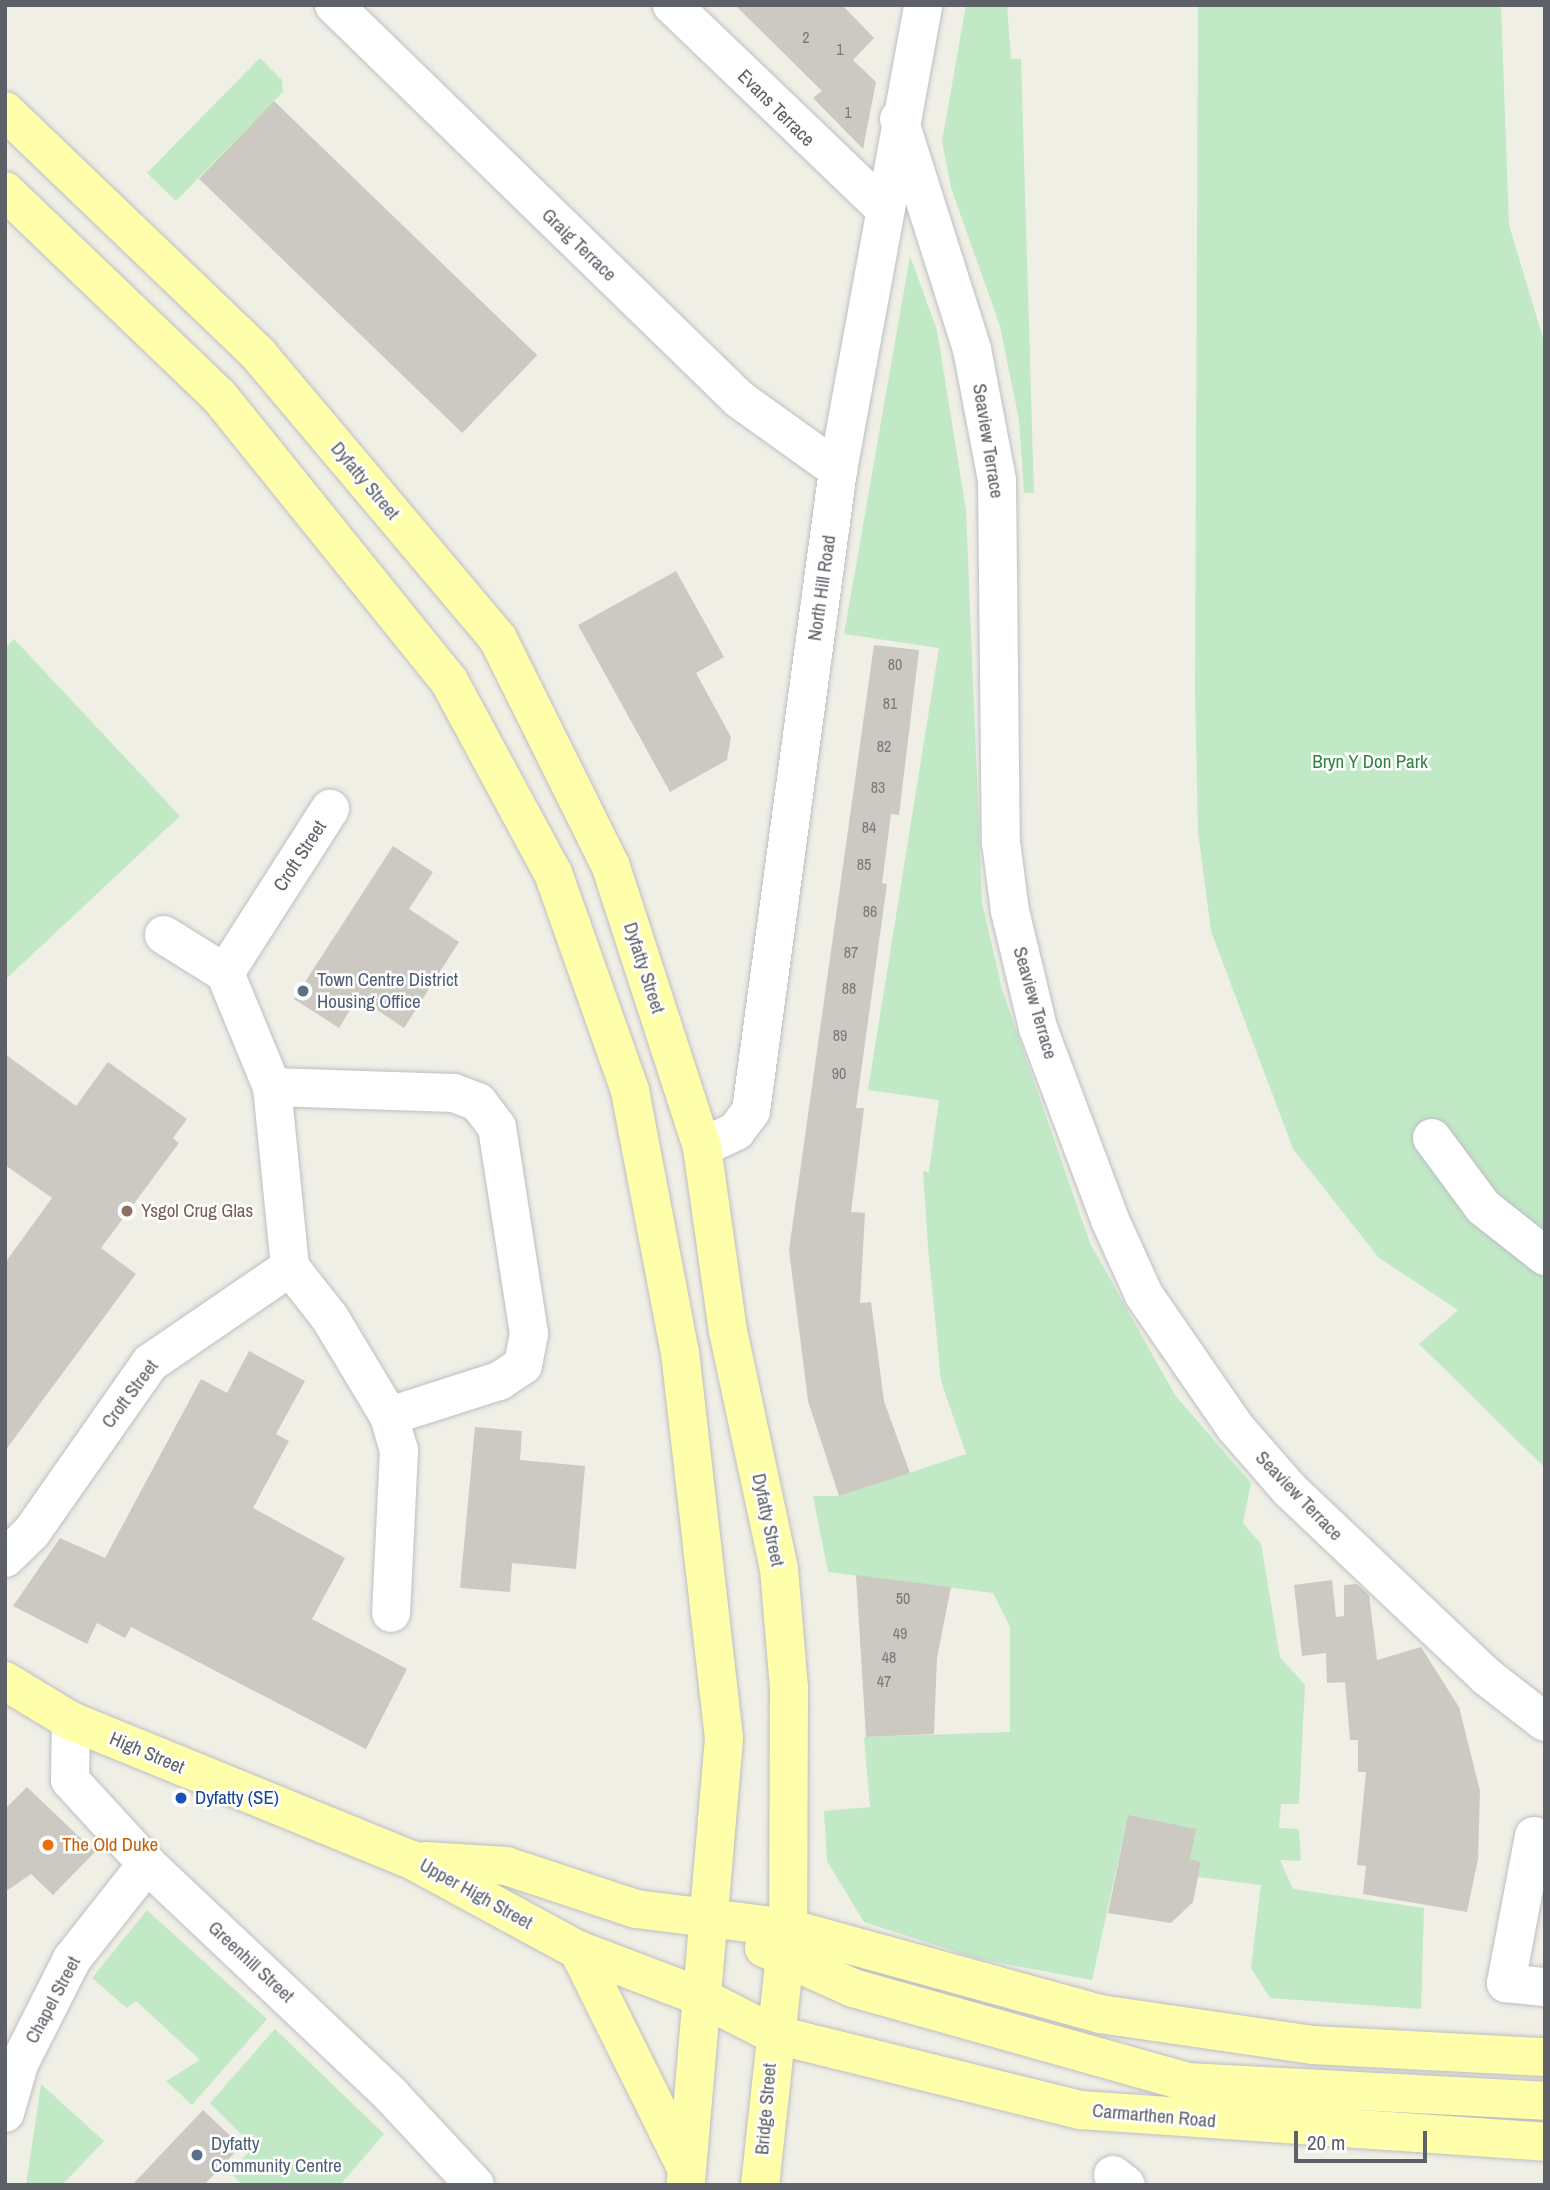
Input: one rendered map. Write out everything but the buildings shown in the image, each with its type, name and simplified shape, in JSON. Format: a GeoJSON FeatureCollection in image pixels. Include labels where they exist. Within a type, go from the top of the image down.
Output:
{"type":"FeatureCollection","features":[{"type":"Feature","properties":{"kind":"main road","name":"Dyfatty Street"},"geometry":{"type":"LineString","coordinates":[[5,111],[258,355],[498,639],[611,867],[702,1147],[728,1331],[779,1569],[789,1688],[786,1944],[773,2034]]}},
{"type":"Feature","properties":{"kind":"main road"},"geometry":{"type":"LineString","coordinates":[[5,191],[219,396],[449,681],[553,873],[630,1091],[680,1352],[724,1738],[712,1915],[699,1996],[686,2177]]}},
{"type":"Feature","properties":{"kind":"main road","name":"High Street"},"geometry":{"type":"LineString","coordinates":[[5,1681],[71,1721],[412,1860]]}},
{"type":"Feature","properties":{"kind":"main road","name":"Upper High Street"},"geometry":{"type":"LineString","coordinates":[[412,1860],[506,1866],[636,1909],[712,1915]]}},
{"type":"Feature","properties":{"kind":"main road","name":"Upper High Street"},"geometry":{"type":"LineString","coordinates":[[412,1860],[578,1951],[699,1996],[773,2034]]}},
{"type":"Feature","properties":{"kind":"main road"},"geometry":{"type":"LineString","coordinates":[[712,1915],[786,1944],[1100,2014],[1313,2045],[1545,2057]]}},
{"type":"Feature","properties":{"kind":"main road"},"geometry":{"type":"LineString","coordinates":[[786,1944],[853,1988],[1187,2082],[1545,2101]]}},
{"type":"Feature","properties":{"kind":"main road"},"geometry":{"type":"LineString","coordinates":[[578,1951],[686,2177]]}},
{"type":"Feature","properties":{"kind":"main road","name":"Carmarthen Road"},"geometry":{"type":"LineString","coordinates":[[773,2034],[1082,2110],[1545,2142]]}},
{"type":"Feature","properties":{"kind":"main road","name":"Bridge Street"},"geometry":{"type":"LineString","coordinates":[[760,2185],[773,2034]]}},
{"type":"Feature","properties":{"kind":"street","name":"Graig Terrace"},"geometry":{"type":"LineString","coordinates":[[334,5],[738,399],[838,470]]}},
{"type":"Feature","properties":{"kind":"street","name":"Evans Terrace"},"geometry":{"type":"LineString","coordinates":[[672,5],[883,207]]}},
{"type":"Feature","properties":{"kind":"street","name":"North Hill Road"},"geometry":{"type":"LineString","coordinates":[[702,1147],[736,1131],[751,1111],[838,470],[899,119],[923,5]]}},
{"type":"Feature","properties":{"kind":"street","name":"Seaview Terrace"},"geometry":{"type":"LineString","coordinates":[[899,119],[972,349],[997,480],[1001,842],[1010,911],[1038,1028],[1110,1220],[1144,1295],[1235,1427],[1349,1547],[1545,1722]]}},
{"type":"Feature","properties":{"kind":"street","name":"Croft Street"},"geometry":{"type":"LineString","coordinates":[[225,973],[330,810]]}},
{"type":"Feature","properties":{"kind":"street"},"geometry":{"type":"LineString","coordinates":[[164,935],[225,973],[272,1087],[290,1268],[330,1318],[389,1416],[399,1451],[391,1613]]}},
{"type":"Feature","properties":{"kind":"street"},"geometry":{"type":"LineString","coordinates":[[272,1087],[453,1093],[478,1102],[497,1127],[529,1334],[523,1365],[499,1381],[389,1416]]}},
{"type":"Feature","properties":{"kind":"street"},"geometry":{"type":"LineString","coordinates":[[1432,1138],[1483,1207],[1545,1256]]}},
{"type":"Feature","properties":{"kind":"street","name":"Croft Street"},"geometry":{"type":"LineString","coordinates":[[5,1558],[31,1533],[150,1363],[290,1268]]}},
{"type":"Feature","properties":{"kind":"street","name":"Greenhill Street"},"geometry":{"type":"LineString","coordinates":[[71,1721],[70,1780],[147,1864],[391,2095],[475,2185]]}},
{"type":"Feature","properties":{"kind":"street"},"geometry":{"type":"LineString","coordinates":[[1534,1836],[1506,1983],[1545,1987]]}},
{"type":"Feature","properties":{"kind":"street","name":"Chapel Street"},"geometry":{"type":"LineString","coordinates":[[5,2113],[19,2064],[72,1959],[147,1864]]}},
{"type":"Feature","properties":{"kind":"green space"},"geometry":{"type":"Polygon","coordinates":[[[966,5],[1007,5],[1011,59],[1021,59],[1034,493],[1024,493],[1019,420],[1000,326],[951,188],[942,141],[966,5]]]}},
{"type":"Feature","properties":{"kind":"green space","name":"Bryn Y Don Park"},"geometry":{"type":"Polygon","coordinates":[[[1198,5],[1501,5],[1509,225],[1545,345],[1545,1468],[1419,1344],[1458,1310],[1379,1258],[1293,1149],[1211,931],[1198,832],[1195,691],[1198,5]]]}},
{"type":"Feature","properties":{"kind":"green space"},"geometry":{"type":"Polygon","coordinates":[[[260,58],[282,80],[283,92],[176,201],[147,173],[260,58]]]}},
{"type":"Feature","properties":{"kind":"green space"},"geometry":{"type":"Polygon","coordinates":[[[910,256],[937,330],[966,510],[982,902],[1002,989],[1090,1243],[1175,1395],[1251,1483],[1243,1523],[1261,1544],[1280,1657],[1305,1685],[1299,1804],[1281,1804],[1279,1828],[1299,1829],[1301,1861],[1280,1860],[1293,1889],[1424,1908],[1421,2009],[1270,1998],[1251,1968],[1261,1885],[1198,1877],[1201,1862],[1190,1859],[1195,1829],[1128,1816],[1092,1980],[979,1959],[864,1922],[827,1861],[824,1811],[870,1807],[864,1737],[1010,1732],[1010,1627],[993,1593],[828,1572],[813,1496],[839,1496],[966,1454],[941,1381],[928,1247],[923,1171],[929,1172],[939,1100],[868,1090],[939,648],[844,634],[910,256]]]}},
{"type":"Feature","properties":{"kind":"green space"},"geometry":{"type":"Polygon","coordinates":[[[14,639],[180,816],[5,980],[5,648],[14,639]]]}},
{"type":"Feature","properties":{"kind":"green space"},"geometry":{"type":"Polygon","coordinates":[[[147,1910],[267,2019],[192,2105],[166,2081],[200,2060],[136,2001],[127,2008],[92,1978],[147,1910]]]}},
{"type":"Feature","properties":{"kind":"green space"},"geometry":{"type":"Polygon","coordinates":[[[275,2029],[384,2134],[340,2185],[243,2185],[229,2172],[254,2147],[210,2103],[275,2029]]]}},
{"type":"Feature","properties":{"kind":"green space"},"geometry":{"type":"Polygon","coordinates":[[[41,2084],[104,2141],[62,2185],[26,2185],[41,2084]]]}},
{"type":"Feature","properties":{"kind":"place","name":"Town Centre District Housing Office"},"geometry":{"type":"Point","coordinates":[303,991]}},
{"type":"Feature","properties":{"kind":"place","name":"Ysgol Crug Glas"},"geometry":{"type":"Point","coordinates":[127,1211]}},
{"type":"Feature","properties":{"kind":"place","name":"Dyfatty (SE)"},"geometry":{"type":"Point","coordinates":[181,1798]}},
{"type":"Feature","properties":{"kind":"place","name":"The Old Duke"},"geometry":{"type":"Point","coordinates":[48,1845]}},
{"type":"Feature","properties":{"kind":"place","name":"Dyfatty Community Centre"},"geometry":{"type":"Point","coordinates":[197,2155]}}]}
